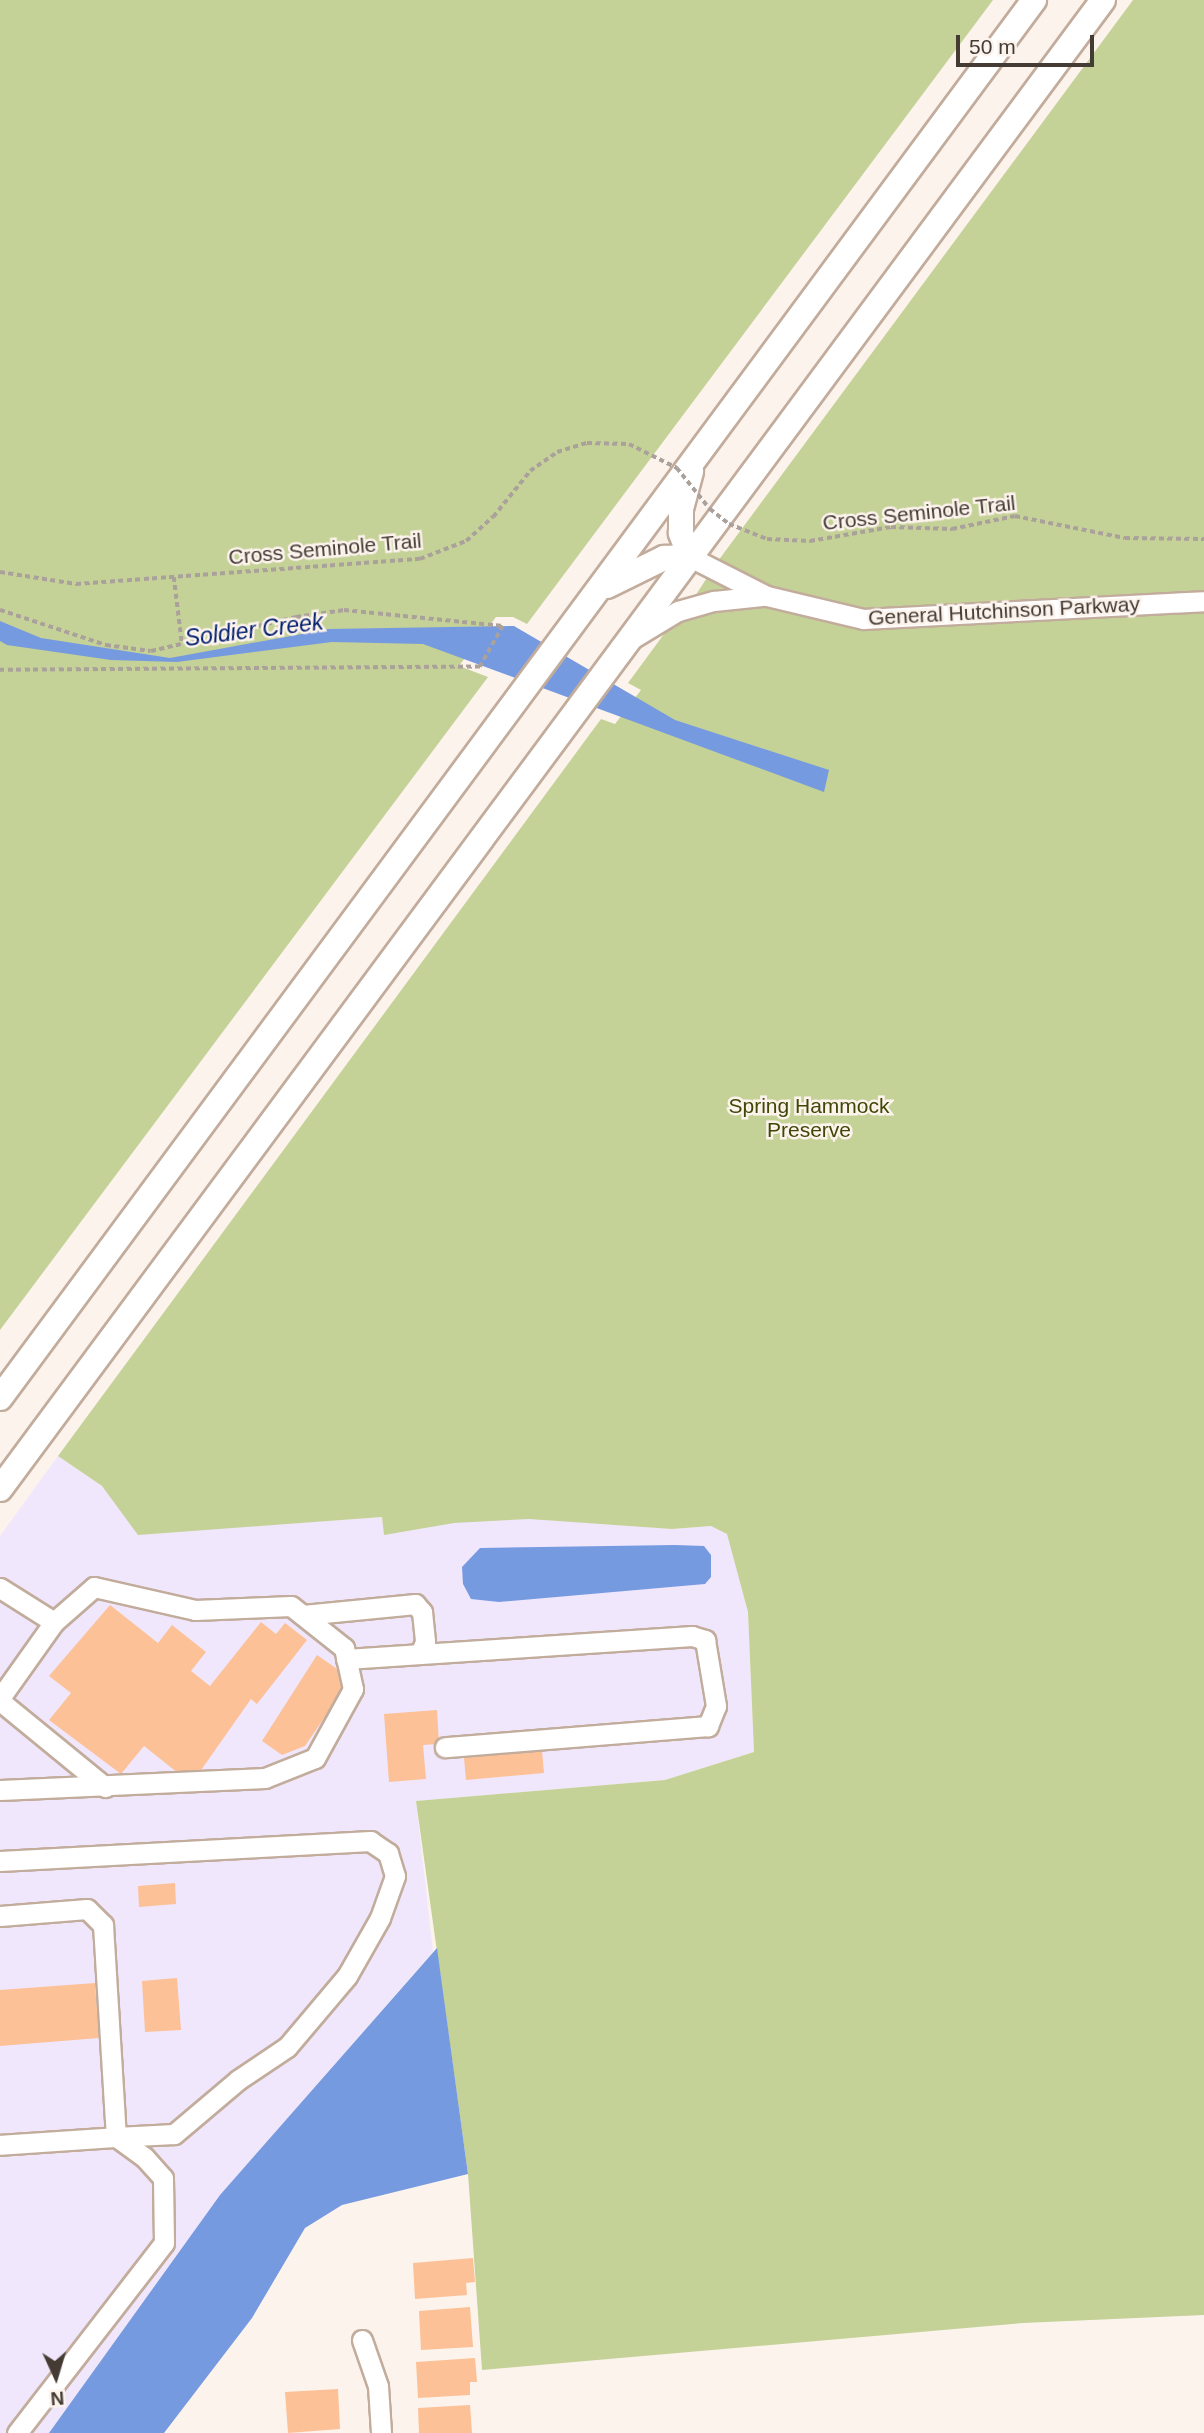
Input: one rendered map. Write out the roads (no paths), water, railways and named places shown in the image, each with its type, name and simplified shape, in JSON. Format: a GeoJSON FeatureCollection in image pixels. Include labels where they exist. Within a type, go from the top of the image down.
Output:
{"type":"FeatureCollection","features":[{"type":"Feature","properties":{"kind":"main road"},"geometry":{"type":"LineString","coordinates":[[0,1398],[1034,0]]}},
{"type":"Feature","properties":{"kind":"main road"},"geometry":{"type":"LineString","coordinates":[[0,1489],[1103,0]]}},
{"type":"Feature","properties":{"kind":"main road"},"geometry":{"type":"LineString","coordinates":[[690,557],[681,533],[681,509],[695,457]]}},
{"type":"Feature","properties":{"kind":"main road"},"geometry":{"type":"LineString","coordinates":[[595,594],[646,565],[690,557]]}},
{"type":"Feature","properties":{"kind":"street","name":"General Hutchinson Parkway"},"geometry":{"type":"LineString","coordinates":[[690,557],[767,596],[863,619],[1204,601]]}},
{"type":"Feature","properties":{"kind":"street"},"geometry":{"type":"LineString","coordinates":[[628,640],[678,611],[739,596],[767,596]]}},
{"type":"Feature","properties":{"kind":"street"},"geometry":{"type":"LineString","coordinates":[[0,1790],[105,1787],[265,1778],[315,1758],[353,1689],[344,1648],[291,1606],[195,1610],[94,1587],[54,1622],[0,1700],[105,1787]]}},
{"type":"Feature","properties":{"kind":"street"},"geometry":{"type":"LineString","coordinates":[[0,1588],[54,1622]]}},
{"type":"Feature","properties":{"kind":"street"},"geometry":{"type":"LineString","coordinates":[[303,1615],[415,1604],[422,1612],[425,1642],[421,1654]]}},
{"type":"Feature","properties":{"kind":"street"},"geometry":{"type":"LineString","coordinates":[[346,1658],[692,1636],[705,1640],[711,1661],[716,1706],[708,1726],[445,1747]]}},
{"type":"Feature","properties":{"kind":"street"},"geometry":{"type":"LineString","coordinates":[[0,1861],[370,1841],[388,1853],[394,1876],[380,1918],[347,1976],[287,2047],[238,2080],[174,2134],[0,2145]]}},
{"type":"Feature","properties":{"kind":"street"},"geometry":{"type":"LineString","coordinates":[[0,1916],[87,1909],[103,1925],[116,2137]]}},
{"type":"Feature","properties":{"kind":"street"},"geometry":{"type":"LineString","coordinates":[[18,2433],[164,2243],[163,2178],[145,2157],[116,2137]]}},
{"type":"Feature","properties":{"kind":"street"},"geometry":{"type":"LineString","coordinates":[[362,2340],[377,2386],[381,2433]]}},
{"type":"Feature","properties":{"kind":"water"},"geometry":{"type":"Polygon","coordinates":[[[0,621],[41,638],[170,658],[329,629],[514,626],[675,720],[829,770],[824,792],[423,644],[332,642],[177,662],[111,660],[7,645],[0,641],[0,621]]]}},
{"type":"Feature","properties":{"kind":"water"},"geometry":{"type":"Polygon","coordinates":[[[704,1546],[711,1555],[711,1577],[705,1584],[499,1602],[471,1599],[463,1584],[462,1567],[480,1548],[704,1546]]]}},
{"type":"Feature","properties":{"kind":"water"},"geometry":{"type":"Polygon","coordinates":[[[437,1948],[468,2174],[342,2205],[305,2228],[252,2318],[164,2433],[49,2433],[220,2195],[437,1948]]]}},
{"type":"Feature","properties":{"kind":"water label","name":"Soldier Creek"},"geometry":{"type":"Point","coordinates":[254,630]}},
{"type":"Feature","properties":{"kind":"park label","name":"Spring Hammock Preserve"},"geometry":{"type":"Point","coordinates":[809,1118]}}]}
